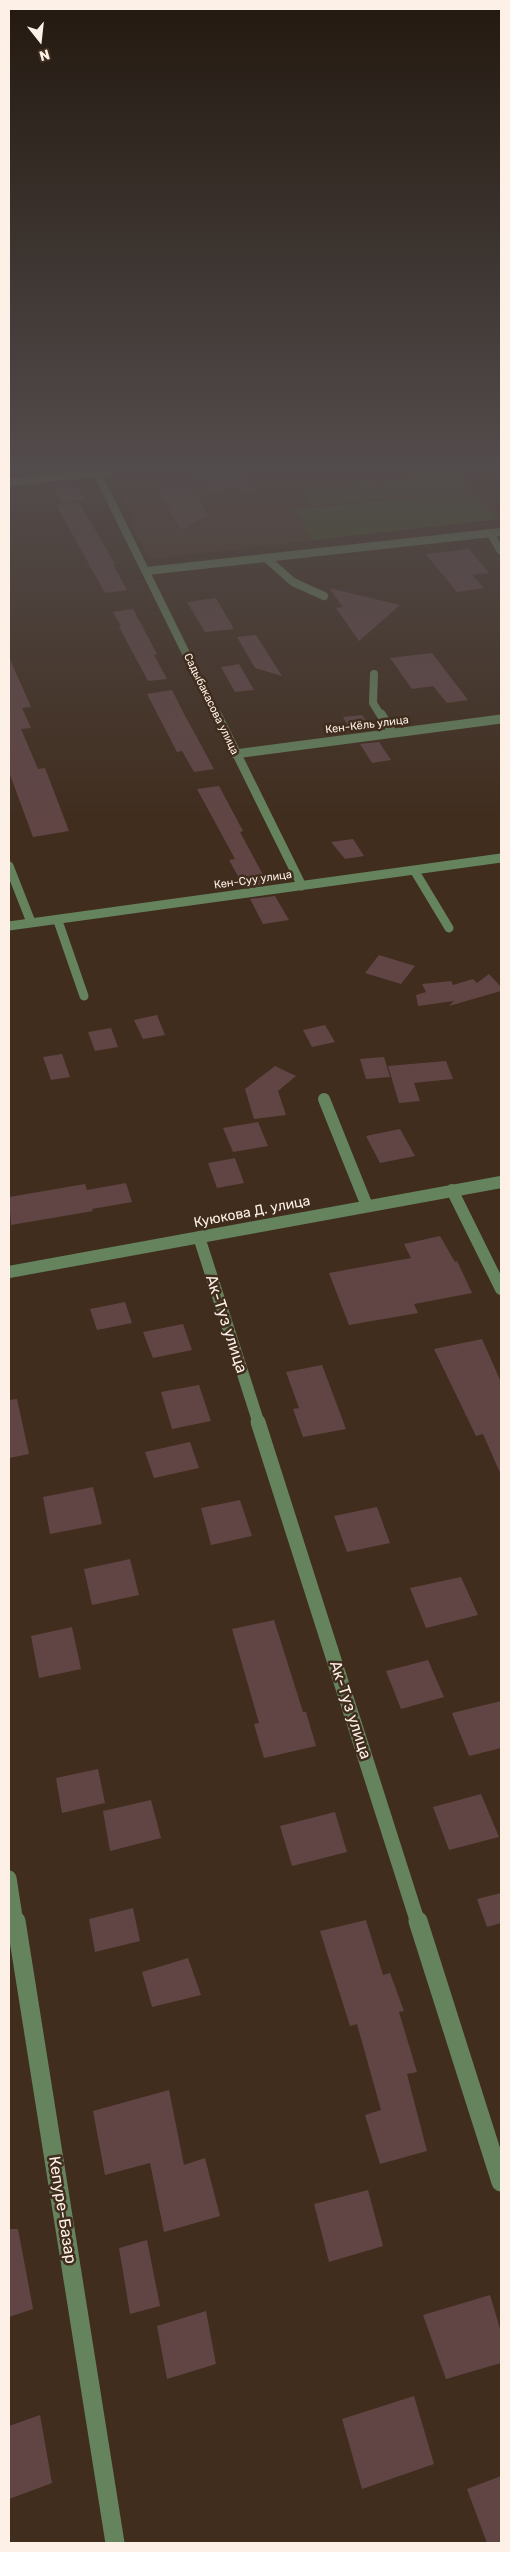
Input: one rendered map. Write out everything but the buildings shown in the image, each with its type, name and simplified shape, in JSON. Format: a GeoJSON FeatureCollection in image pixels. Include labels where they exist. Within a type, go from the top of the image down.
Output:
{"type":"FeatureCollection","features":[{"type":"Feature","properties":{"kind":"street","name":"Садыбакасова улица"},"geometry":{"type":"LineString","coordinates":[[153,586],[302,886]]}},
{"type":"Feature","properties":{"kind":"street"},"geometry":{"type":"LineString","coordinates":[[302,586],[324,596]]}},
{"type":"Feature","properties":{"kind":"street"},"geometry":{"type":"LineString","coordinates":[[374,674],[373,703],[393,732]]}},
{"type":"Feature","properties":{"kind":"street","name":"Кен-Кёль улица"},"geometry":{"type":"LineString","coordinates":[[235,754],[501,719]]}},
{"type":"Feature","properties":{"kind":"street","name":"Кен-Суу улица"},"geometry":{"type":"LineString","coordinates":[[9,926],[501,858]]}},
{"type":"Feature","properties":{"kind":"street"},"geometry":{"type":"LineString","coordinates":[[9,866],[31,922]]}},
{"type":"Feature","properties":{"kind":"street"},"geometry":{"type":"LineString","coordinates":[[414,870],[449,928]]}},
{"type":"Feature","properties":{"kind":"street"},"geometry":{"type":"LineString","coordinates":[[58,920],[84,996]]}},
{"type":"Feature","properties":{"kind":"street"},"geometry":{"type":"LineString","coordinates":[[324,1099],[367,1206]]}},
{"type":"Feature","properties":{"kind":"street","name":"Куюкова Д. улица"},"geometry":{"type":"LineString","coordinates":[[9,1272],[501,1182]]}},
{"type":"Feature","properties":{"kind":"street"},"geometry":{"type":"LineString","coordinates":[[452,1190],[501,1290]]}},
{"type":"Feature","properties":{"kind":"street","name":"Ак-Туз улица"},"geometry":{"type":"LineString","coordinates":[[199,1237],[501,2182]]}},
{"type":"Feature","properties":{"kind":"street","name":"Кепуре-Базар"},"geometry":{"type":"LineString","coordinates":[[9,1878],[115,2543]]}}]}
